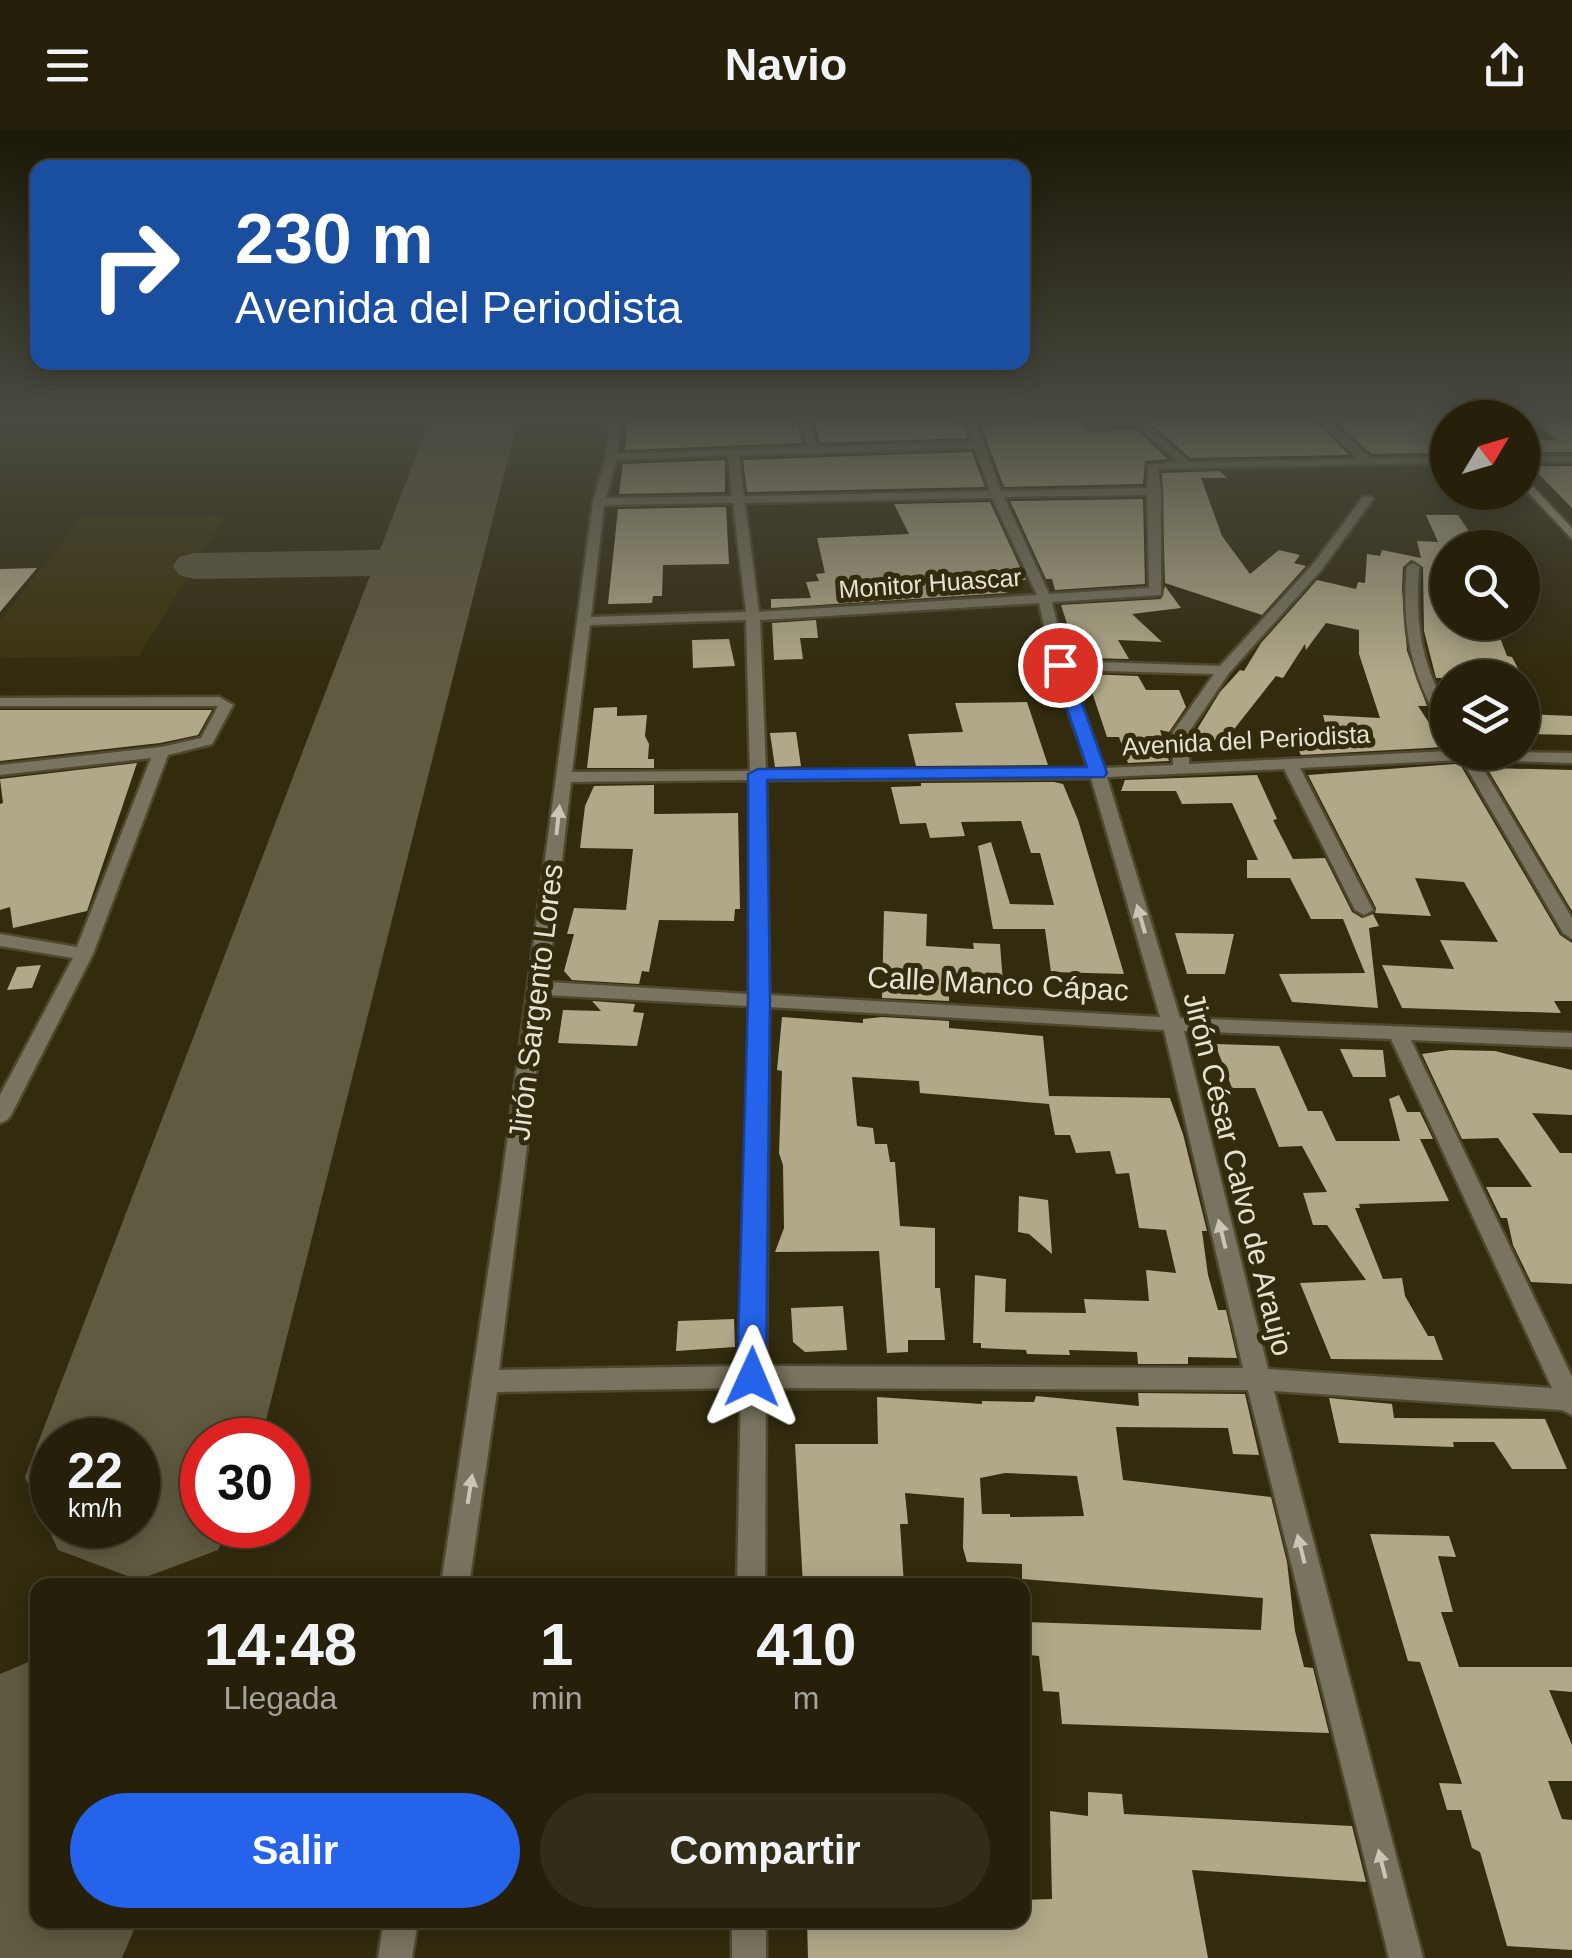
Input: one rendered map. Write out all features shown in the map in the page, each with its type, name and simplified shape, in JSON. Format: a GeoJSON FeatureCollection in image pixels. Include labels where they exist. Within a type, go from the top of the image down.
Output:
{"type":"FeatureCollection","features":[{"type":"Feature","properties":{"kind":"street","name":"Jirón Sargento Lores"},"geometry":{"type":"LineString","coordinates":[[455,1578],[487,1381],[540,988],[598,504]]}},
{"type":"Feature","properties":{"kind":"street"},"geometry":{"type":"LineString","coordinates":[[738,504],[753,616],[758,774],[751,1578]]}},
{"type":"Feature","properties":{"kind":"street","name":"Jirón César Calvo de Araujo"},"geometry":{"type":"LineString","coordinates":[[1001,504],[1044,597],[1060,665],[1098,773],[1172,1024],[1406,1958]]}},
{"type":"Feature","properties":{"kind":"street","name":"Monitor Huascar"},"geometry":{"type":"LineString","coordinates":[[583,621],[753,616],[1156,592],[1155,504]]}},
{"type":"Feature","properties":{"kind":"street"},"geometry":{"type":"LineString","coordinates":[[1181,769],[1181,732],[1224,670],[1318,566],[1362,504]]}},
{"type":"Feature","properties":{"kind":"street"},"geometry":{"type":"LineString","coordinates":[[1545,504],[1572,535]]}},
{"type":"Feature","properties":{"kind":"street"},"geometry":{"type":"LineString","coordinates":[[1414,566],[1410,594],[1420,673],[1430,691]]}},
{"type":"Feature","properties":{"kind":"street"},"geometry":{"type":"LineString","coordinates":[[1060,665],[1224,670]]}},
{"type":"Feature","properties":{"kind":"street"},"geometry":{"type":"LineString","coordinates":[[0,702],[219,701],[226,705],[207,741],[161,752],[0,770]]}},
{"type":"Feature","properties":{"kind":"street"},"geometry":{"type":"LineString","coordinates":[[0,1115],[84,954],[161,752]]}},
{"type":"Feature","properties":{"kind":"street","name":"Avenida del Periodista"},"geometry":{"type":"LineString","coordinates":[[563,777],[1098,773],[1430,756]]}},
{"type":"Feature","properties":{"kind":"street","name":"Avenida del Periodista"},"geometry":{"type":"LineString","coordinates":[[1540,757],[1572,758]]}},
{"type":"Feature","properties":{"kind":"street"},"geometry":{"type":"LineString","coordinates":[[1289,762],[1364,910]]}},
{"type":"Feature","properties":{"kind":"street"},"geometry":{"type":"LineString","coordinates":[[1475,770],[1572,933]]}},
{"type":"Feature","properties":{"kind":"street"},"geometry":{"type":"LineString","coordinates":[[0,940],[84,954]]}},
{"type":"Feature","properties":{"kind":"street","name":"Calle Manco Cápac"},"geometry":{"type":"LineString","coordinates":[[540,988],[1172,1024],[1572,1040]]}},
{"type":"Feature","properties":{"kind":"street"},"geometry":{"type":"LineString","coordinates":[[487,1381],[1258,1378],[1571,1401],[1398,1034]]}},
{"type":"Feature","properties":{"kind":"street"},"geometry":{"type":"LineString","coordinates":[[395,1958],[400,1928]]}},
{"type":"Feature","properties":{"kind":"street"},"geometry":{"type":"LineString","coordinates":[[749,1928],[749,1958]]}},
{"type":"Feature","properties":{"kind":"shaded area"},"geometry":{"type":"Polygon","coordinates":[[[225,515],[139,656],[0,658],[0,621],[83,516],[225,515]]]}},
{"type":"Feature","properties":{"kind":"building"},"geometry":{"type":"Polygon","coordinates":[[[894,504],[991,504],[1026,580],[1000,581],[1007,593],[771,608],[771,599],[811,598],[806,582],[819,581],[816,574],[825,573],[817,538],[909,534],[894,504]]]}},
{"type":"Feature","properties":{"kind":"building"},"geometry":{"type":"Polygon","coordinates":[[[1012,504],[1143,504],[1145,584],[1055,590],[1052,579],[1046,579],[1012,504]]]}},
{"type":"Feature","properties":{"kind":"building"},"geometry":{"type":"Polygon","coordinates":[[[1163,504],[1211,504],[1222,536],[1250,574],[1279,550],[1300,555],[1294,563],[1306,566],[1262,615],[1165,583],[1163,504]]]}},
{"type":"Feature","properties":{"kind":"building"},"geometry":{"type":"Polygon","coordinates":[[[726,507],[729,564],[663,565],[662,596],[653,596],[652,603],[608,604],[618,509],[726,507]]]}},
{"type":"Feature","properties":{"kind":"building"},"geometry":{"type":"Polygon","coordinates":[[[1426,515],[1458,515],[1468,530],[1433,530],[1426,515]]]}},
{"type":"Feature","properties":{"kind":"building"},"geometry":{"type":"Polygon","coordinates":[[[1417,541],[1430,542],[1430,640],[1501,640],[1507,656],[1514,660],[1431,660],[1424,631],[1423,567],[1411,560],[1403,567],[1407,651],[1427,706],[1418,706],[1430,724],[1430,748],[1301,755],[1291,736],[1328,736],[1323,715],[1380,718],[1359,654],[1359,630],[1326,623],[1306,650],[1305,644],[1283,678],[1276,676],[1224,742],[1193,736],[1220,692],[1240,670],[1244,671],[1261,643],[1317,580],[1356,589],[1358,582],[1365,583],[1367,554],[1380,556],[1382,550],[1421,558],[1417,541]]]}},
{"type":"Feature","properties":{"kind":"building"},"geometry":{"type":"Polygon","coordinates":[[[37,568],[0,612],[0,569],[37,568]]]}},
{"type":"Feature","properties":{"kind":"building"},"geometry":{"type":"Polygon","coordinates":[[[1165,586],[1181,608],[1132,614],[1162,642],[1118,640],[1129,659],[1085,658],[1071,636],[1061,605],[1161,599],[1165,586]]]}},
{"type":"Feature","properties":{"kind":"building"},"geometry":{"type":"Polygon","coordinates":[[[816,620],[818,638],[800,638],[803,659],[774,660],[772,623],[816,620]]]}},
{"type":"Feature","properties":{"kind":"building"},"geometry":{"type":"Polygon","coordinates":[[[729,639],[735,666],[693,668],[692,640],[729,639]]]}},
{"type":"Feature","properties":{"kind":"building"},"geometry":{"type":"Polygon","coordinates":[[[1086,674],[1138,676],[1146,690],[1179,690],[1186,707],[1169,732],[1160,730],[1169,761],[1128,763],[1119,737],[1107,737],[1086,674]]]}},
{"type":"Feature","properties":{"kind":"building"},"geometry":{"type":"Polygon","coordinates":[[[1027,702],[1048,765],[916,766],[908,734],[963,732],[955,703],[1027,702]]]}},
{"type":"Feature","properties":{"kind":"building"},"geometry":{"type":"Polygon","coordinates":[[[617,707],[617,716],[647,715],[648,759],[654,759],[654,768],[587,768],[594,708],[617,707]]]}},
{"type":"Feature","properties":{"kind":"building"},"geometry":{"type":"Polygon","coordinates":[[[0,710],[212,710],[198,735],[0,761],[0,710]]]}},
{"type":"Feature","properties":{"kind":"building"},"geometry":{"type":"Polygon","coordinates":[[[1540,715],[1572,716],[1572,735],[1540,734],[1540,715]]]}},
{"type":"Feature","properties":{"kind":"building"},"geometry":{"type":"Polygon","coordinates":[[[796,732],[801,766],[775,767],[770,733],[796,732]]]}},
{"type":"Feature","properties":{"kind":"building"},"geometry":{"type":"Polygon","coordinates":[[[137,763],[87,911],[13,928],[10,907],[0,910],[0,779],[137,763]]]}},
{"type":"Feature","properties":{"kind":"building"},"geometry":{"type":"Polygon","coordinates":[[[1430,766],[1430,770],[1463,770],[1560,935],[1572,943],[1572,1001],[1554,1001],[1561,1013],[1402,1008],[1382,965],[1454,969],[1440,940],[1498,942],[1464,882],[1415,878],[1431,916],[1375,913],[1376,908],[1308,775],[1430,766]]]}},
{"type":"Feature","properties":{"kind":"building"},"geometry":{"type":"Polygon","coordinates":[[[1488,770],[1572,770],[1572,911],[1488,770]]]}},
{"type":"Feature","properties":{"kind":"building"},"geometry":{"type":"Polygon","coordinates":[[[1257,775],[1277,819],[1273,820],[1293,859],[1325,858],[1352,912],[1362,918],[1373,914],[1379,926],[1369,928],[1378,1008],[1292,1002],[1279,974],[1365,973],[1343,919],[1311,919],[1290,878],[1247,878],[1247,860],[1258,860],[1232,803],[1182,804],[1176,791],[1121,791],[1125,780],[1257,775]]]}},
{"type":"Feature","properties":{"kind":"building"},"geometry":{"type":"Polygon","coordinates":[[[921,783],[1063,784],[1078,820],[1124,974],[1051,972],[1045,929],[993,929],[978,846],[991,842],[1010,904],[1054,905],[1040,853],[1031,853],[1021,821],[961,822],[965,836],[930,838],[926,823],[900,824],[891,787],[921,783]]]}},
{"type":"Feature","properties":{"kind":"building"},"geometry":{"type":"Polygon","coordinates":[[[654,785],[654,814],[738,813],[740,909],[735,909],[734,921],[659,920],[649,972],[642,971],[639,984],[572,980],[564,971],[574,934],[567,934],[574,908],[626,910],[633,849],[580,848],[585,806],[594,786],[654,785]]]}},
{"type":"Feature","properties":{"kind":"building"},"geometry":{"type":"Polygon","coordinates":[[[884,911],[927,914],[926,946],[974,949],[973,943],[1000,944],[1004,995],[949,983],[949,1001],[882,998],[884,911]]]}},
{"type":"Feature","properties":{"kind":"building"},"geometry":{"type":"Polygon","coordinates":[[[1175,933],[1234,934],[1225,974],[1187,974],[1175,933]]]}},
{"type":"Feature","properties":{"kind":"building"},"geometry":{"type":"Polygon","coordinates":[[[41,965],[32,988],[7,990],[17,967],[41,965]]]}},
{"type":"Feature","properties":{"kind":"building"},"geometry":{"type":"Polygon","coordinates":[[[592,1001],[635,1004],[633,1012],[644,1013],[637,1046],[558,1043],[563,1010],[601,1011],[592,1001]]]}},
{"type":"Feature","properties":{"kind":"building"},"geometry":{"type":"Polygon","coordinates":[[[782,1017],[863,1023],[863,1019],[882,1017],[949,1021],[949,1028],[1043,1036],[1049,1096],[1170,1098],[1207,1231],[1202,1231],[1208,1275],[1218,1310],[1226,1310],[1237,1358],[1188,1357],[1188,1364],[1138,1364],[1137,1352],[1069,1350],[1070,1355],[1027,1354],[1026,1350],[981,1348],[981,1343],[973,1343],[975,1275],[1006,1279],[1005,1312],[1086,1313],[1084,1299],[1149,1301],[1146,1270],[1176,1273],[1166,1230],[1139,1228],[1129,1173],[1116,1174],[1110,1151],[1076,1153],[1070,1135],[1055,1135],[1049,1104],[920,1093],[919,1081],[852,1077],[857,1126],[873,1128],[875,1144],[887,1144],[890,1162],[895,1162],[900,1226],[935,1228],[935,1288],[940,1288],[945,1340],[908,1340],[908,1352],[887,1353],[879,1251],[775,1252],[784,1228],[783,1165],[779,1153],[782,1071],[777,1070],[782,1017]]]}},
{"type":"Feature","properties":{"kind":"building"},"geometry":{"type":"Polygon","coordinates":[[[1215,1044],[1279,1046],[1308,1111],[1322,1111],[1336,1141],[1400,1141],[1389,1099],[1399,1095],[1407,1112],[1420,1112],[1433,1139],[1420,1139],[1449,1201],[1359,1204],[1360,1208],[1355,1208],[1383,1279],[1402,1278],[1405,1296],[1428,1336],[1434,1336],[1443,1360],[1331,1359],[1300,1283],[1366,1280],[1327,1225],[1313,1225],[1303,1193],[1327,1192],[1302,1146],[1279,1147],[1255,1088],[1232,1088],[1215,1044]]]}},
{"type":"Feature","properties":{"kind":"building"},"geometry":{"type":"Polygon","coordinates":[[[1340,1049],[1383,1050],[1386,1077],[1353,1077],[1340,1049]]]}},
{"type":"Feature","properties":{"kind":"building"},"geometry":{"type":"Polygon","coordinates":[[[1495,1051],[1572,1070],[1572,1115],[1532,1113],[1560,1153],[1572,1153],[1572,1284],[1531,1282],[1513,1245],[1507,1218],[1501,1218],[1486,1187],[1532,1187],[1498,1138],[1462,1139],[1422,1054],[1495,1051]]]}},
{"type":"Feature","properties":{"kind":"building"},"geometry":{"type":"Polygon","coordinates":[[[1019,1196],[1048,1200],[1052,1254],[1029,1234],[1018,1232],[1019,1196]]]}},
{"type":"Feature","properties":{"kind":"building"},"geometry":{"type":"Polygon","coordinates":[[[843,1306],[847,1350],[805,1352],[793,1342],[791,1308],[843,1306]]]}},
{"type":"Feature","properties":{"kind":"building"},"geometry":{"type":"Polygon","coordinates":[[[734,1319],[735,1347],[676,1351],[678,1321],[734,1319]]]}},
{"type":"Feature","properties":{"kind":"building"},"geometry":{"type":"Polygon","coordinates":[[[1138,1393],[1245,1394],[1259,1455],[1233,1454],[1228,1428],[1116,1427],[1123,1480],[1271,1497],[1287,1562],[1295,1631],[1304,1667],[1313,1668],[1329,1733],[1062,1724],[1059,1692],[1043,1691],[1039,1656],[1030,1655],[1030,1622],[1261,1630],[1263,1598],[1030,1580],[1022,1578],[1022,1564],[967,1562],[963,1548],[964,1498],[905,1493],[908,1524],[900,1524],[904,1578],[803,1578],[795,1444],[878,1444],[877,1397],[982,1404],[1034,1402],[1036,1396],[1139,1406],[1138,1393]],[[1005,1473],[980,1478],[982,1514],[1084,1516],[1077,1476],[1005,1473]]]}},
{"type":"Feature","properties":{"kind":"building"},"geometry":{"type":"Polygon","coordinates":[[[1329,1398],[1392,1404],[1394,1418],[1545,1419],[1567,1469],[1512,1469],[1494,1442],[1453,1442],[1454,1447],[1339,1443],[1329,1398]]]}},
{"type":"Feature","properties":{"kind":"building"},"geometry":{"type":"Polygon","coordinates":[[[1370,1534],[1449,1536],[1456,1557],[1438,1556],[1453,1612],[1441,1612],[1459,1667],[1572,1667],[1572,1692],[1549,1690],[1572,1745],[1572,1781],[1548,1781],[1562,1819],[1572,1820],[1572,1950],[1507,1946],[1480,1852],[1472,1848],[1461,1810],[1447,1810],[1439,1783],[1462,1784],[1420,1662],[1408,1661],[1370,1534]]]}},
{"type":"Feature","properties":{"kind":"building"},"geometry":{"type":"Polygon","coordinates":[[[1088,1792],[1122,1794],[1124,1814],[1352,1826],[1366,1882],[1192,1870],[1208,1958],[808,1958],[807,1928],[1030,1928],[1030,1900],[1052,1899],[1050,1811],[1088,1816],[1088,1792]]]}},
{"type":"Feature","properties":{"kind":"taxiway"},"geometry":{"type":"LineString","coordinates":[[194,566],[428,562]]}},
{"type":"Feature","properties":{"kind":"runway"},"geometry":{"type":"LineString","coordinates":[[157,1418],[447,504]]}},
{"type":"Feature","properties":{"kind":"runway"},"geometry":{"type":"LineString","coordinates":[[0,1910],[30,1817]]}},
{"type":"Feature","properties":{"kind":"route"},"geometry":{"type":"LineString","coordinates":[[752,1377],[759,1000],[758,774],[1098,773],[1060,665]]}}]}
